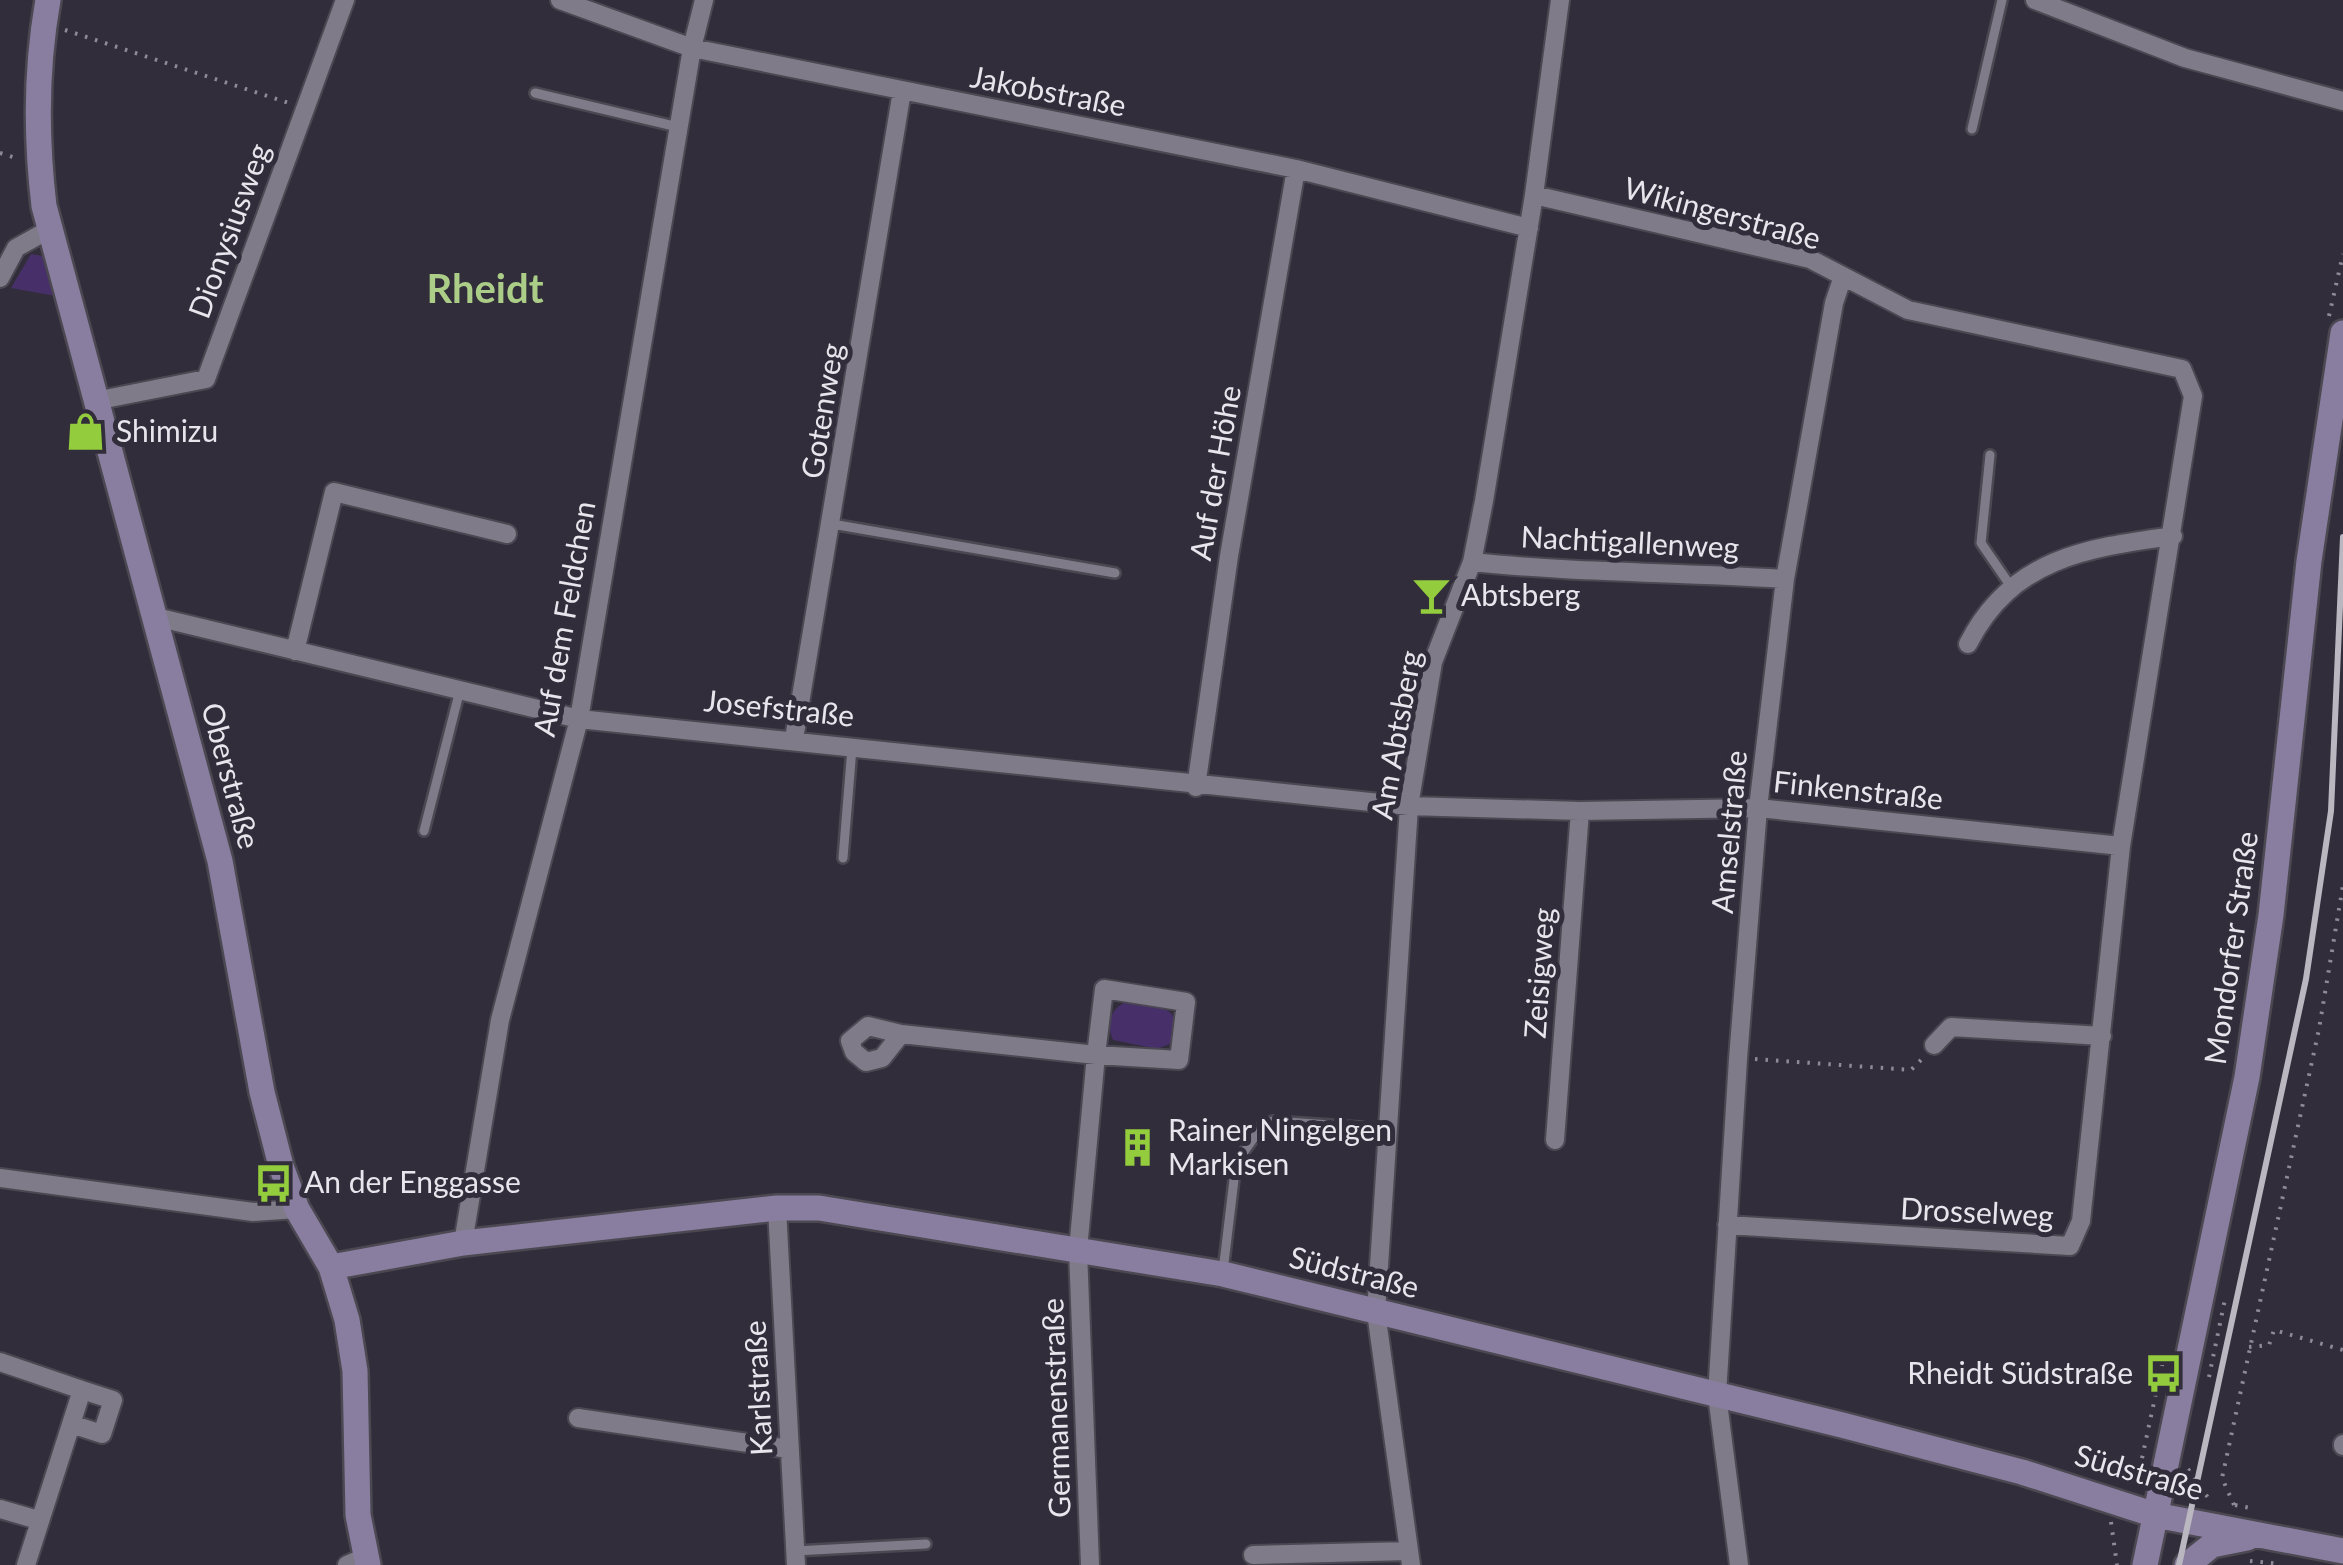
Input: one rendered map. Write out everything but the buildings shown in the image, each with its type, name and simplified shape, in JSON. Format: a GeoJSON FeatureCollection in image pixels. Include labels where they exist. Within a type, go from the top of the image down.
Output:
{"type":"FeatureCollection","features":[{"type":"Feature","properties":{"kind":"street","name":"Dionysiusweg"},"geometry":{"type":"LineString","coordinates":[[100,400],[206,379],[345,0]]}},
{"type":"Feature","properties":{"kind":"street","name":"Jakobstraße"},"geometry":{"type":"LineString","coordinates":[[560,0],[692,48],[1296,170],[1529,228]]}},
{"type":"Feature","properties":{"kind":"street","name":"Auf dem Feldchen"},"geometry":{"type":"LineString","coordinates":[[463,1244],[500,1020],[578,719],[678,127],[704,0]]}},
{"type":"Feature","properties":{"kind":"street","name":"Am Abtsberg"},"geometry":{"type":"LineString","coordinates":[[1410,1558],[1376,1312],[1409,806],[1432,662],[1472,562],[1529,228],[1560,0]]}},
{"type":"Feature","properties":{"kind":"street"},"geometry":{"type":"LineString","coordinates":[[2035,0],[2185,58],[2343,101]]}},
{"type":"Feature","properties":{"kind":"street","name":"Oberstraße"},"geometry":{"type":"LineString","coordinates":[[46,12],[39,164],[50,229],[100,400],[108,453],[220,860],[262,1092],[280,1166],[297,1209],[331,1267],[355,1371],[354,1470],[360,1562]]}},
{"type":"Feature","properties":{"kind":"street","name":"Gotenweg"},"geometry":{"type":"LineString","coordinates":[[794,738],[902,91]]}},
{"type":"Feature","properties":{"kind":"street","name":"Auf der Höhe"},"geometry":{"type":"LineString","coordinates":[[1196,787],[1229,556],[1296,170]]}},
{"type":"Feature","properties":{"kind":"street","name":"Wikingerstraße"},"geometry":{"type":"LineString","coordinates":[[1534,195],[1810,259],[1908,310],[2182,369]]}},
{"type":"Feature","properties":{"kind":"street"},"geometry":{"type":"LineString","coordinates":[[0,278],[16,248],[50,229]]}},
{"type":"Feature","properties":{"kind":"street","name":"Amselstraße"},"geometry":{"type":"LineString","coordinates":[[1739,1565],[1718,1396],[1758,808],[1785,579],[1834,304],[1842,279]]}},
{"type":"Feature","properties":{"kind":"street","name":"Mondorfer Straße"},"geometry":{"type":"LineString","coordinates":[[2144,1565],[2155,1515],[2155,1453],[2247,1077],[2272,915],[2316,504],[2343,333]]}},
{"type":"Feature","properties":{"kind":"street","name":"Drosselweg"},"geometry":{"type":"LineString","coordinates":[[1727,1225],[2070,1246],[2081,1221],[2120,846],[2193,396],[2182,369]]}},
{"type":"Feature","properties":{"kind":"street"},"geometry":{"type":"LineString","coordinates":[[295,651],[334,492],[508,534]]}},
{"type":"Feature","properties":{"kind":"street"},"geometry":{"type":"LineString","coordinates":[[1968,644],[1984,615],[2039,566],[2102,546],[2173,536]]}},
{"type":"Feature","properties":{"kind":"street","name":"Nachtigallenweg"},"geometry":{"type":"LineString","coordinates":[[1472,562],[1573,572],[1649,570],[1785,579]]}},
{"type":"Feature","properties":{"kind":"street","name":"Josefstraße"},"geometry":{"type":"LineString","coordinates":[[152,616],[578,719],[794,738],[1196,787],[1409,806]]}},
{"type":"Feature","properties":{"kind":"street","name":"Finkenstraße"},"geometry":{"type":"LineString","coordinates":[[1409,806],[1580,811],[1758,808],[2120,846]]}},
{"type":"Feature","properties":{"kind":"street","name":"Zeisigweg"},"geometry":{"type":"LineString","coordinates":[[1556,1140],[1580,811]]}},
{"type":"Feature","properties":{"kind":"street"},"geometry":{"type":"LineString","coordinates":[[901,1034],[1096,1055],[1179,1060],[1186,1002],[1104,989],[1096,1055]]}},
{"type":"Feature","properties":{"kind":"street"},"geometry":{"type":"LineString","coordinates":[[1934,1045],[1952,1028],[2102,1036]]}},
{"type":"Feature","properties":{"kind":"street","name":"Germanenstraße"},"geometry":{"type":"LineString","coordinates":[[1090,1565],[1078,1250],[1096,1055]]}},
{"type":"Feature","properties":{"kind":"street"},"geometry":{"type":"LineString","coordinates":[[0,1178],[252,1212],[297,1209]]}},
{"type":"Feature","properties":{"kind":"street","name":"Südstraße"},"geometry":{"type":"LineString","coordinates":[[331,1267],[463,1244],[777,1208],[819,1208],[1223,1274],[2022,1472],[2155,1515],[2343,1551]]}},
{"type":"Feature","properties":{"kind":"street","name":"Karlstraße"},"geometry":{"type":"LineString","coordinates":[[777,1208],[796,1558]]}},
{"type":"Feature","properties":{"kind":"street"},"geometry":{"type":"LineString","coordinates":[[0,1362],[113,1400],[102,1434],[71,1424]]}},
{"type":"Feature","properties":{"kind":"street"},"geometry":{"type":"LineString","coordinates":[[26,1565],[82,1390]]}},
{"type":"Feature","properties":{"kind":"street"},"geometry":{"type":"LineString","coordinates":[[578,1418],[790,1449]]}},
{"type":"Feature","properties":{"kind":"street"},"geometry":{"type":"LineString","coordinates":[[0,1508],[38,1520]]}},
{"type":"Feature","properties":{"kind":"street"},"geometry":{"type":"LineString","coordinates":[[2187,1565],[2212,1546],[2257,1536]]}},
{"type":"Feature","properties":{"kind":"street"},"geometry":{"type":"LineString","coordinates":[[1253,1555],[1410,1558]]}},
{"type":"Feature","properties":{"kind":"lane"},"geometry":{"type":"LineString","coordinates":[[1972,129],[2002,0]]}},
{"type":"Feature","properties":{"kind":"lane"},"geometry":{"type":"LineString","coordinates":[[535,94],[678,127]]}},
{"type":"Feature","properties":{"kind":"lane"},"geometry":{"type":"LineString","coordinates":[[1990,455],[1981,543],[2012,588]]}},
{"type":"Feature","properties":{"kind":"lane"},"geometry":{"type":"LineString","coordinates":[[832,524],[1115,573]]}},
{"type":"Feature","properties":{"kind":"lane"},"geometry":{"type":"LineString","coordinates":[[424,831],[460,690]]}},
{"type":"Feature","properties":{"kind":"lane"},"geometry":{"type":"LineString","coordinates":[[844,858],[852,745]]}},
{"type":"Feature","properties":{"kind":"lane"},"geometry":{"type":"LineString","coordinates":[[1223,1274],[1236,1163],[1263,1125],[1273,1121],[1388,1128]]}},
{"type":"Feature","properties":{"kind":"lane"},"geometry":{"type":"LineString","coordinates":[[796,1558],[926,1544]]}},
{"type":"Feature","properties":{"kind":"path"},"geometry":{"type":"LineString","coordinates":[[46,12],[303,108]]}},
{"type":"Feature","properties":{"kind":"path"},"geometry":{"type":"LineString","coordinates":[[2257,1536],[2234,1504],[2222,1478],[2318,1029],[2343,885]]}},
{"type":"Feature","properties":{"kind":"path"},"geometry":{"type":"LineString","coordinates":[[1738,1058],[1911,1070],[1934,1045]]}},
{"type":"Feature","properties":{"kind":"path"},"geometry":{"type":"LineString","coordinates":[[2214,1360],[2225,1309]]}},
{"type":"Feature","properties":{"kind":"path"},"geometry":{"type":"LineString","coordinates":[[2249,1347],[2269,1344],[2274,1330],[2343,1350]]}},
{"type":"Feature","properties":{"kind":"path"},"geometry":{"type":"LineString","coordinates":[[2154,1400],[2166,1347]]}},
{"type":"Feature","properties":{"kind":"path"},"geometry":{"type":"LineString","coordinates":[[2155,1453],[2184,1458],[2192,1479],[2210,1502],[2270,1512]]}},
{"type":"Feature","properties":{"kind":"shaded area"},"geometry":{"type":"Polygon","coordinates":[[[31,254],[43,256],[56,296],[11,288],[31,254]]]}},
{"type":"Feature","properties":{"kind":"shaded area"},"geometry":{"type":"Polygon","coordinates":[[[1127,1002],[1157,1006],[1172,1014],[1176,1031],[1172,1043],[1157,1049],[1113,1040],[1111,1017],[1127,1002]]]}},
{"type":"Feature","properties":{"kind":"railway"},"geometry":{"type":"LineString","coordinates":[[2179,1565],[2306,979],[2331,811],[2343,537]]}},
{"type":"Feature","properties":{"kind":"place","name":"Shimizu"},"geometry":{"type":"Point","coordinates":[86,432]}},
{"type":"Feature","properties":{"kind":"place","name":"Abtsberg"},"geometry":{"type":"Point","coordinates":[1431,596]}},
{"type":"Feature","properties":{"kind":"place","name":"Rainer Ningelgen Markisen"},"geometry":{"type":"Point","coordinates":[1138,1148]}},
{"type":"Feature","properties":{"kind":"place","name":"An der Enggasse"},"geometry":{"type":"Point","coordinates":[274,1183]}},
{"type":"Feature","properties":{"kind":"place","name":"Rheidt Südstraße"},"geometry":{"type":"Point","coordinates":[2163,1374]}},
{"type":"Feature","properties":{"kind":"district","name":"Rheidt"},"geometry":{"type":"Point","coordinates":[485,289]}}]}
